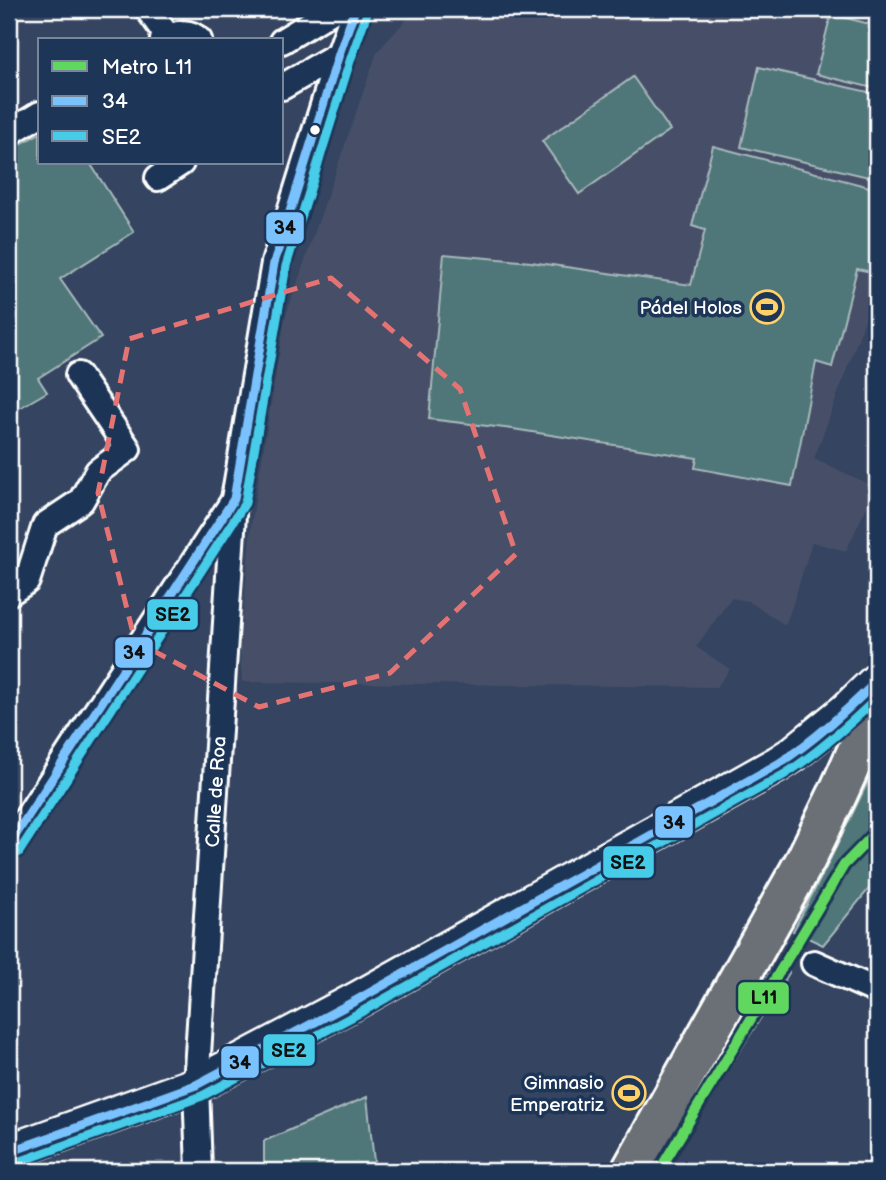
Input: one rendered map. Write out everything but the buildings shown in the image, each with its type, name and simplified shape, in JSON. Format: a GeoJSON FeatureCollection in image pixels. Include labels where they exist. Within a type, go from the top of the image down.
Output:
{"type":"FeatureCollection","features":[{"type":"Feature","properties":{"kind":"main road"},"geometry":{"type":"LineString","coordinates":[[9,1152],[196,1085],[357,1000],[778,764],[845,711],[877,681]]}},
{"type":"Feature","properties":{"kind":"main road"},"geometry":{"type":"LineString","coordinates":[[631,1171],[806,859],[877,707]]}},
{"type":"Feature","properties":{"kind":"street"},"geometry":{"type":"LineString","coordinates":[[148,9],[164,38]]}},
{"type":"Feature","properties":{"kind":"street"},"geometry":{"type":"LineString","coordinates":[[284,40],[335,9]]}},
{"type":"Feature","properties":{"kind":"street","name":"Calle de Roa"},"geometry":{"type":"LineString","coordinates":[[199,1171],[196,1085],[234,499],[274,263],[355,9]]}},
{"type":"Feature","properties":{"kind":"street"},"geometry":{"type":"LineString","coordinates":[[168,38],[183,32],[197,38]]}},
{"type":"Feature","properties":{"kind":"street"},"geometry":{"type":"LineString","coordinates":[[284,86],[339,54]]}},
{"type":"Feature","properties":{"kind":"street"},"geometry":{"type":"LineString","coordinates":[[9,133],[38,115]]}},
{"type":"Feature","properties":{"kind":"street"},"geometry":{"type":"LineString","coordinates":[[158,178],[179,164]]}},
{"type":"Feature","properties":{"kind":"street"},"geometry":{"type":"LineString","coordinates":[[9,593],[27,581],[45,526],[81,501],[98,471],[128,449],[78,375]]}},
{"type":"Feature","properties":{"kind":"street"},"geometry":{"type":"LineString","coordinates":[[9,845],[234,499]]}},
{"type":"Feature","properties":{"kind":"street"},"geometry":{"type":"LineString","coordinates":[[814,963],[877,991]]}},
{"type":"Feature","properties":{"kind":"highlighted area"},"geometry":{"type":"Polygon","coordinates":[[[331,278],[460,389],[516,554],[390,673],[259,707],[135,641],[98,493],[129,339],[331,278]]]}},
{"type":"Feature","properties":{"kind":"shaded area"},"geometry":{"type":"Polygon","coordinates":[[[416,9],[877,9],[877,302],[869,309],[814,459],[876,487],[846,551],[812,542],[785,625],[748,601],[731,598],[696,647],[730,669],[717,687],[242,682],[240,650],[251,526],[285,318],[377,52],[416,9]]]}},
{"type":"Feature","properties":{"kind":"green space"},"geometry":{"type":"Polygon","coordinates":[[[831,14],[877,26],[877,89],[816,74],[831,14]]]}},
{"type":"Feature","properties":{"kind":"green space"},"geometry":{"type":"Polygon","coordinates":[[[759,67],[877,94],[877,179],[741,147],[759,67]]]}},
{"type":"Feature","properties":{"kind":"green space"},"geometry":{"type":"Polygon","coordinates":[[[633,77],[670,130],[579,194],[542,141],[633,77]]]}},
{"type":"Feature","properties":{"kind":"green space"},"geometry":{"type":"Polygon","coordinates":[[[38,134],[38,164],[91,164],[134,232],[60,279],[101,338],[38,378],[47,392],[9,414],[9,151],[38,134]]]}},
{"type":"Feature","properties":{"kind":"green space"},"geometry":{"type":"Polygon","coordinates":[[[713,146],[877,189],[877,251],[872,272],[857,269],[832,367],[816,362],[792,486],[695,468],[697,458],[513,429],[429,419],[444,254],[531,262],[691,285],[705,230],[692,226],[713,146]]]}},
{"type":"Feature","properties":{"kind":"green space"},"geometry":{"type":"Polygon","coordinates":[[[877,763],[877,879],[823,945],[793,931],[877,763]]]}},
{"type":"Feature","properties":{"kind":"green space"},"geometry":{"type":"Polygon","coordinates":[[[781,966],[789,969],[789,973],[667,1167],[661,1167],[769,974],[781,966]]]}},
{"type":"Feature","properties":{"kind":"green space"},"geometry":{"type":"Polygon","coordinates":[[[367,1097],[375,1171],[264,1171],[264,1141],[367,1097]]]}},
{"type":"Feature","properties":{"kind":"metro line","name":"L11"},"geometry":{"type":"LineString","coordinates":[[659,1171],[844,865],[877,831]]}},
{"type":"Feature","properties":{"kind":"transit line","name":"34"},"geometry":{"type":"LineString","coordinates":[[9,845],[234,499],[274,263],[355,9]]}},
{"type":"Feature","properties":{"kind":"transit line","name":"SE2"},"geometry":{"type":"LineString","coordinates":[[19,852],[245,503],[286,266],[367,13]]}},
{"type":"Feature","properties":{"kind":"transit line","name":"34"},"geometry":{"type":"LineString","coordinates":[[9,1152],[196,1085],[357,1000],[778,764],[817,736],[877,681]]}},
{"type":"Feature","properties":{"kind":"transit line","name":"SE2"},"geometry":{"type":"LineString","coordinates":[[13,1164],[202,1096],[363,1011],[785,774],[833,738],[877,698]]}},
{"type":"Feature","properties":{"kind":"place","name":"Pádel Holos"},"geometry":{"type":"Point","coordinates":[767,307]}},
{"type":"Feature","properties":{"kind":"place","name":"Gimnasio Emperatriz"},"geometry":{"type":"Point","coordinates":[629,1093]}}]}
